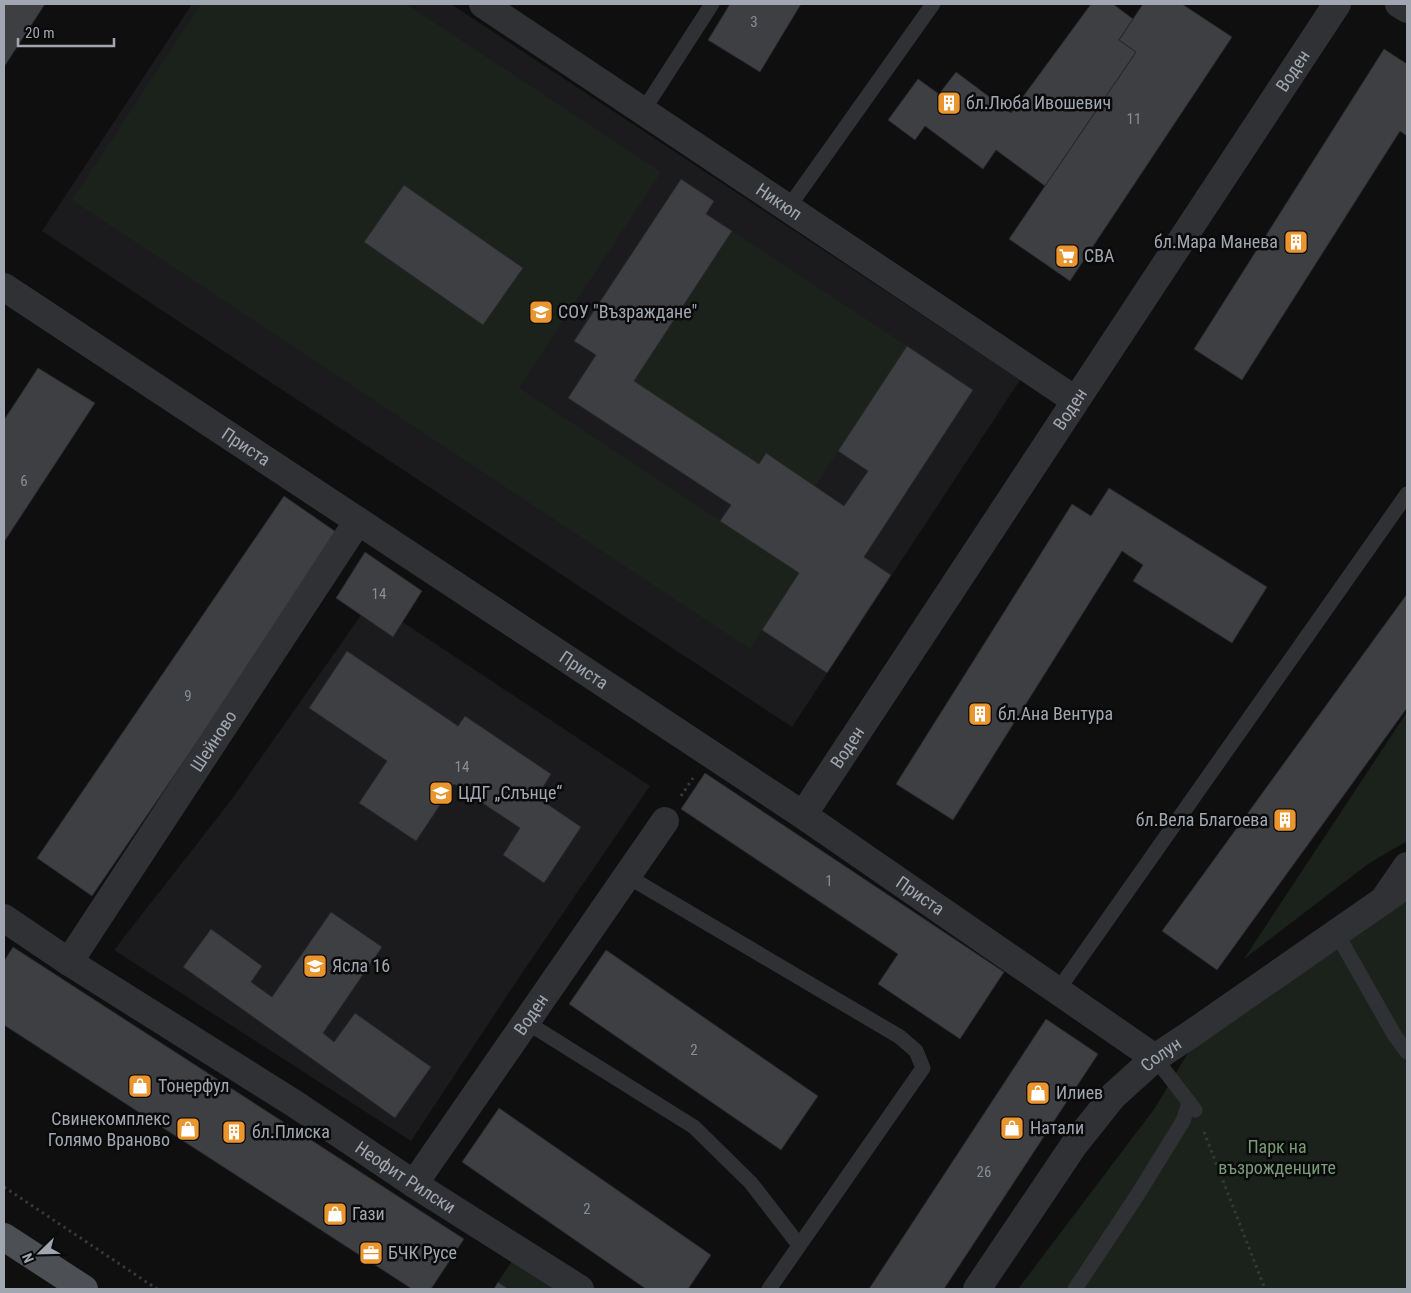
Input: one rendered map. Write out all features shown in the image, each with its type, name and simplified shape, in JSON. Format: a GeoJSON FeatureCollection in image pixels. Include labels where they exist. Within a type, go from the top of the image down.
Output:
{"type":"FeatureCollection","features":[{"type":"Feature","properties":{"kind":"main road"},"geometry":{"type":"LineString","coordinates":[[4,1237],[84,1289]]}},
{"type":"Feature","properties":{"kind":"street","name":"Никюп"},"geometry":{"type":"LineString","coordinates":[[483,4],[1075,400]]}},
{"type":"Feature","properties":{"kind":"street","name":"Воден"},"geometry":{"type":"LineString","coordinates":[[803,815],[1337,4]]}},
{"type":"Feature","properties":{"kind":"street"},"geometry":{"type":"LineString","coordinates":[[1399,4],[1407,9]]}},
{"type":"Feature","properties":{"kind":"street","name":"Приста"},"geometry":{"type":"LineString","coordinates":[[5,290],[710,752],[1155,1058]]}},
{"type":"Feature","properties":{"kind":"street","name":"Шейново"},"geometry":{"type":"LineString","coordinates":[[70,962],[358,521]]}},
{"type":"Feature","properties":{"kind":"street","name":"Воден"},"geometry":{"type":"LineString","coordinates":[[414,1184],[665,821]]}},
{"type":"Feature","properties":{"kind":"street"},"geometry":{"type":"LineString","coordinates":[[1382,902],[1407,866]]}},
{"type":"Feature","properties":{"kind":"street","name":"Солун"},"geometry":{"type":"LineString","coordinates":[[976,1289],[1074,1145],[1113,1096],[1155,1058],[1407,884]]}},
{"type":"Feature","properties":{"kind":"street","name":"Неофит Рилски"},"geometry":{"type":"LineString","coordinates":[[4,918],[70,962],[295,1104],[414,1184],[580,1289]]}},
{"type":"Feature","properties":{"kind":"lane"},"geometry":{"type":"LineString","coordinates":[[643,111],[712,4]]}},
{"type":"Feature","properties":{"kind":"lane"},"geometry":{"type":"LineString","coordinates":[[788,208],[933,4]]}},
{"type":"Feature","properties":{"kind":"lane"},"geometry":{"type":"LineString","coordinates":[[1058,990],[1407,494]]}},
{"type":"Feature","properties":{"kind":"lane"},"geometry":{"type":"LineString","coordinates":[[627,876],[900,1037],[916,1051],[923,1068],[769,1289]]}},
{"type":"Feature","properties":{"kind":"lane"},"geometry":{"type":"LineString","coordinates":[[1337,934],[1394,1036],[1407,1052]]}},
{"type":"Feature","properties":{"kind":"lane"},"geometry":{"type":"LineString","coordinates":[[526,1022],[694,1127],[751,1183],[799,1245]]}},
{"type":"Feature","properties":{"kind":"lane"},"geometry":{"type":"LineString","coordinates":[[1075,1289],[1193,1107],[1155,1058]]}},
{"type":"Feature","properties":{"kind":"path"},"geometry":{"type":"LineString","coordinates":[[665,821],[710,752]]}},
{"type":"Feature","properties":{"kind":"path"},"geometry":{"type":"LineString","coordinates":[[1193,1107],[1265,1289]]}},
{"type":"Feature","properties":{"kind":"path"},"geometry":{"type":"LineString","coordinates":[[4,1188],[157,1289]]}},
{"type":"Feature","properties":{"kind":"shaded area","name":"СОУ \"Възраждане\""},"geometry":{"type":"Polygon","coordinates":[[[192,4],[451,4],[1020,380],[792,727],[42,231],[192,4]]]}},
{"type":"Feature","properties":{"kind":"shaded area"},"geometry":{"type":"Polygon","coordinates":[[[371,601],[650,786],[516,982],[411,1141],[114,950],[232,799],[371,601]]]}},
{"type":"Feature","properties":{"kind":"green space"},"geometry":{"type":"Polygon","coordinates":[[[201,4],[406,4],[661,172],[519,388],[799,573],[750,649],[72,200],[201,4]],[[404,185],[364,242],[483,325],[522,268],[404,185]]]}},
{"type":"Feature","properties":{"kind":"green space"},"geometry":{"type":"Polygon","coordinates":[[[732,231],[907,346],[815,486],[766,453],[759,464],[634,381],[732,231]]]}},
{"type":"Feature","properties":{"kind":"green space"},"geometry":{"type":"Polygon","coordinates":[[[1407,712],[1407,841],[1368,864],[1244,959],[1407,712]]]}},
{"type":"Feature","properties":{"kind":"green space","name":"Парк на възрожденците"},"geometry":{"type":"Polygon","coordinates":[[[1407,896],[1407,1289],[1018,1289],[1155,1108],[1189,1051],[1407,896]]]}},
{"type":"Feature","properties":{"kind":"green space"},"geometry":{"type":"Polygon","coordinates":[[[515,1257],[562,1289],[508,1289],[498,1282],[515,1257]]]}},
{"type":"Feature","properties":{"kind":"building"},"geometry":{"type":"Polygon","coordinates":[[[4,4],[45,4],[4,67],[4,4]]]}},
{"type":"Feature","properties":{"kind":"building"},"geometry":{"type":"Polygon","coordinates":[[[730,4],[801,4],[760,72],[708,40],[730,4]]]}},
{"type":"Feature","properties":{"kind":"building","name":"бл.Люба Ивошевич"},"geometry":{"type":"Polygon","coordinates":[[[1091,4],[1113,4],[1133,19],[1119,40],[1136,52],[1045,186],[996,150],[983,169],[925,126],[915,140],[888,120],[918,79],[939,94],[956,72],[1011,113],[1091,4]]]}},
{"type":"Feature","properties":{"kind":"building"},"geometry":{"type":"Polygon","coordinates":[[[1143,4],[1182,4],[1232,37],[1070,281],[1009,239],[1136,52],[1119,40],[1143,4]]]}},
{"type":"Feature","properties":{"kind":"building","name":"бл.Мара Манева"},"geometry":{"type":"Polygon","coordinates":[[[1384,49],[1407,64],[1407,136],[1400,131],[1242,380],[1194,349],[1384,49]]]}},
{"type":"Feature","properties":{"kind":"building","name":"СОУ \"Възраждане\""},"geometry":{"type":"Polygon","coordinates":[[[681,179],[714,201],[706,214],[732,231],[634,381],[759,464],[766,453],[844,506],[868,471],[838,451],[907,346],[973,390],[864,557],[891,575],[827,673],[762,630],[799,573],[720,521],[731,505],[568,398],[596,355],[574,341],[681,179]]]}},
{"type":"Feature","properties":{"kind":"building"},"geometry":{"type":"Polygon","coordinates":[[[404,185],[523,268],[483,325],[364,242],[404,185]]]}},
{"type":"Feature","properties":{"kind":"building"},"geometry":{"type":"Polygon","coordinates":[[[38,368],[95,403],[4,542],[4,420],[38,368]]]}},
{"type":"Feature","properties":{"kind":"building","name":"бл.Ана Вентура"},"geometry":{"type":"Polygon","coordinates":[[[1109,488],[1267,587],[1232,643],[1133,581],[1143,565],[1122,551],[953,820],[896,784],[1072,504],[1091,516],[1109,488]]]}},
{"type":"Feature","properties":{"kind":"building"},"geometry":{"type":"Polygon","coordinates":[[[284,496],[339,534],[92,896],[37,858],[284,496]]]}},
{"type":"Feature","properties":{"kind":"building"},"geometry":{"type":"Polygon","coordinates":[[[365,552],[422,591],[393,637],[336,598],[365,552]]]}},
{"type":"Feature","properties":{"kind":"building","name":"бл.Вела Благоева"},"geometry":{"type":"Polygon","coordinates":[[[1407,594],[1407,708],[1217,970],[1162,931],[1407,594]]]}},
{"type":"Feature","properties":{"kind":"building"},"geometry":{"type":"Polygon","coordinates":[[[347,651],[458,726],[465,716],[551,774],[537,797],[581,827],[544,883],[503,855],[520,828],[454,784],[416,841],[359,803],[387,761],[309,708],[347,651]]]}},
{"type":"Feature","properties":{"kind":"building"},"geometry":{"type":"Polygon","coordinates":[[[705,773],[1004,972],[960,1039],[878,984],[898,954],[681,809],[705,773]]]}},
{"type":"Feature","properties":{"kind":"building"},"geometry":{"type":"Polygon","coordinates":[[[331,912],[382,947],[323,1033],[334,1042],[355,1013],[431,1067],[395,1118],[183,967],[211,929],[262,966],[251,982],[272,997],[331,912]]]}},
{"type":"Feature","properties":{"kind":"building","name":"бл.Плиска"},"geometry":{"type":"Polygon","coordinates":[[[13,947],[464,1239],[431,1289],[412,1289],[4,1025],[4,961],[13,947]]]}},
{"type":"Feature","properties":{"kind":"building"},"geometry":{"type":"Polygon","coordinates":[[[606,950],[818,1096],[781,1150],[569,1004],[606,950]]]}},
{"type":"Feature","properties":{"kind":"building"},"geometry":{"type":"Polygon","coordinates":[[[1046,1019],[1098,1054],[944,1289],[869,1289],[1046,1019]]]}},
{"type":"Feature","properties":{"kind":"building"},"geometry":{"type":"Polygon","coordinates":[[[499,1108],[711,1255],[688,1289],[646,1289],[462,1162],[499,1108]]]}},
{"type":"Feature","properties":{"kind":"building"},"geometry":{"type":"Polygon","coordinates":[[[498,1282],[508,1289],[494,1289],[498,1282]]]}},
{"type":"Feature","properties":{"kind":"place","name":"бл.Люба Ивошевич"},"geometry":{"type":"Point","coordinates":[949,103]}},
{"type":"Feature","properties":{"kind":"place","name":"бл.Мара Манева"},"geometry":{"type":"Point","coordinates":[1296,242]}},
{"type":"Feature","properties":{"kind":"place","name":"CBA"},"geometry":{"type":"Point","coordinates":[1067,256]}},
{"type":"Feature","properties":{"kind":"place","name":"СОУ \"Възраждане\""},"geometry":{"type":"Point","coordinates":[541,312]}},
{"type":"Feature","properties":{"kind":"place","name":"бл.Ана Вентура"},"geometry":{"type":"Point","coordinates":[980,714]}},
{"type":"Feature","properties":{"kind":"place","name":"ЦДГ „Слънце“"},"geometry":{"type":"Point","coordinates":[441,793]}},
{"type":"Feature","properties":{"kind":"place","name":"бл.Вела Благоева"},"geometry":{"type":"Point","coordinates":[1285,820]}},
{"type":"Feature","properties":{"kind":"place","name":"Ясла 16"},"geometry":{"type":"Point","coordinates":[315,966]}},
{"type":"Feature","properties":{"kind":"place","name":"Тонерфул"},"geometry":{"type":"Point","coordinates":[140,1086]}},
{"type":"Feature","properties":{"kind":"place","name":"Илиев"},"geometry":{"type":"Point","coordinates":[1038,1093]}},
{"type":"Feature","properties":{"kind":"place","name":"Натали"},"geometry":{"type":"Point","coordinates":[1012,1128]}},
{"type":"Feature","properties":{"kind":"place","name":"Свинекомплекс Голямо Враново"},"geometry":{"type":"Point","coordinates":[188,1129]}},
{"type":"Feature","properties":{"kind":"place","name":"бл.Плиска"},"geometry":{"type":"Point","coordinates":[234,1132]}},
{"type":"Feature","properties":{"kind":"place","name":"Гази"},"geometry":{"type":"Point","coordinates":[335,1214]}},
{"type":"Feature","properties":{"kind":"place","name":"БЧК Русе"},"geometry":{"type":"Point","coordinates":[371,1253]}}]}
